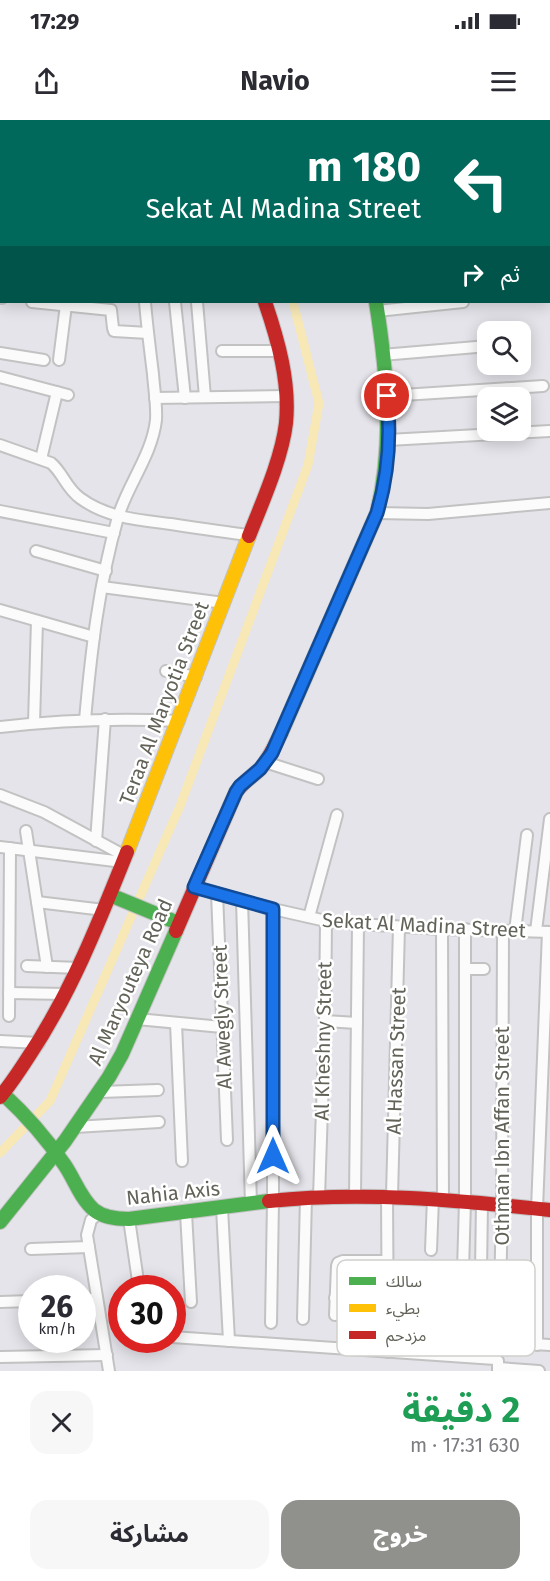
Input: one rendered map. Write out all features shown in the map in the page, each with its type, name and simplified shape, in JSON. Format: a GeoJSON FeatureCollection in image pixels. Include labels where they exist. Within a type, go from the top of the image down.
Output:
{"type":"FeatureCollection","features":[{"type":"Feature","properties":{"kind":"main road","name":"Teraa Al Maryotia Street"},"geometry":{"type":"LineString","coordinates":[[4,1097],[39,1043],[79,968],[104,910],[115,897],[124,859],[196,677],[281,446],[286,424],[286,396],[278,351],[265,303]]}},
{"type":"Feature","properties":{"kind":"main road","name":"Al Maryouteya Road"},"geometry":{"type":"LineString","coordinates":[[0,1222],[75,1127],[100,1092],[122,1054],[137,1019],[172,920],[194,887],[236,792],[260,769],[276,742],[377,513],[382,497],[388,440],[387,396],[376,306]]}},
{"type":"Feature","properties":{"kind":"main road"},"geometry":{"type":"LineString","coordinates":[[115,897],[172,920]]}},
{"type":"Feature","properties":{"kind":"main road","name":"Nahia Axis"},"geometry":{"type":"LineString","coordinates":[[4,1097],[33,1122],[56,1152],[86,1202],[99,1213],[110,1218],[129,1219],[312,1197],[355,1196],[465,1201],[544,1210]]}},
{"type":"Feature","properties":{"kind":"street"},"geometry":{"type":"LineString","coordinates":[[47,303],[89,305],[112,311],[114,331],[148,333]]}},
{"type":"Feature","properties":{"kind":"street"},"geometry":{"type":"LineString","coordinates":[[85,720],[94,637],[114,533],[126,496],[151,443],[156,419],[145,303]]}},
{"type":"Feature","properties":{"kind":"street"},"geometry":{"type":"LineString","coordinates":[[174,303],[185,398]]}},
{"type":"Feature","properties":{"kind":"street"},"geometry":{"type":"LineString","coordinates":[[197,303],[205,397]]}},
{"type":"Feature","properties":{"kind":"street"},"geometry":{"type":"LineString","coordinates":[[376,306],[441,303]]}},
{"type":"Feature","properties":{"kind":"street"},"geometry":{"type":"LineString","coordinates":[[59,360],[62,304]]}},
{"type":"Feature","properties":{"kind":"street"},"geometry":{"type":"LineString","coordinates":[[382,355],[477,347]]}},
{"type":"Feature","properties":{"kind":"street"},"geometry":{"type":"LineString","coordinates":[[222,351],[278,351]]}},
{"type":"Feature","properties":{"kind":"street"},"geometry":{"type":"LineString","coordinates":[[0,353],[44,360]]}},
{"type":"Feature","properties":{"kind":"street"},"geometry":{"type":"LineString","coordinates":[[0,377],[63,393],[41,459]]}},
{"type":"Feature","properties":{"kind":"street"},"geometry":{"type":"LineString","coordinates":[[387,396],[543,386]]}},
{"type":"Feature","properties":{"kind":"street"},"geometry":{"type":"LineString","coordinates":[[155,398],[286,396]]}},
{"type":"Feature","properties":{"kind":"street"},"geometry":{"type":"LineString","coordinates":[[388,440],[550,431]]}},
{"type":"Feature","properties":{"kind":"street"},"geometry":{"type":"LineString","coordinates":[[0,445],[41,459],[56,467],[70,490],[79,498],[118,517],[249,535]]}},
{"type":"Feature","properties":{"kind":"street"},"geometry":{"type":"LineString","coordinates":[[377,513],[428,514],[550,503]]}},
{"type":"Feature","properties":{"kind":"street"},"geometry":{"type":"LineString","coordinates":[[0,511],[114,533]]}},
{"type":"Feature","properties":{"kind":"street"},"geometry":{"type":"LineString","coordinates":[[36,551],[106,571]]}},
{"type":"Feature","properties":{"kind":"street"},"geometry":{"type":"LineString","coordinates":[[102,587],[224,603]]}},
{"type":"Feature","properties":{"kind":"street"},"geometry":{"type":"LineString","coordinates":[[0,610],[94,637]]}},
{"type":"Feature","properties":{"kind":"street"},"geometry":{"type":"LineString","coordinates":[[34,723],[37,621]]}},
{"type":"Feature","properties":{"kind":"street"},"geometry":{"type":"LineString","coordinates":[[166,671],[196,677]]}},
{"type":"Feature","properties":{"kind":"street"},"geometry":{"type":"LineString","coordinates":[[0,727],[105,719],[179,721]]}},
{"type":"Feature","properties":{"kind":"street"},"geometry":{"type":"LineString","coordinates":[[96,841],[105,719]]}},
{"type":"Feature","properties":{"kind":"street"},"geometry":{"type":"LineString","coordinates":[[265,762],[318,779]]}},
{"type":"Feature","properties":{"kind":"street"},"geometry":{"type":"LineString","coordinates":[[0,795],[44,812],[124,859]]}},
{"type":"Feature","properties":{"kind":"street"},"geometry":{"type":"LineString","coordinates":[[309,917],[337,815]]}},
{"type":"Feature","properties":{"kind":"street"},"geometry":{"type":"LineString","coordinates":[[536,932],[550,819]]}},
{"type":"Feature","properties":{"kind":"street"},"geometry":{"type":"LineString","coordinates":[[26,831],[47,967]]}},
{"type":"Feature","properties":{"kind":"street"},"geometry":{"type":"LineString","coordinates":[[515,931],[527,835]]}},
{"type":"Feature","properties":{"kind":"street"},"geometry":{"type":"LineString","coordinates":[[9,1016],[9,993],[5,972],[5,848],[124,859]]}},
{"type":"Feature","properties":{"kind":"street","name":"Sekat Al Madina Street"},"geometry":{"type":"LineString","coordinates":[[194,887],[326,921],[399,927],[549,932]]}},
{"type":"Feature","properties":{"kind":"street","name":"Al Awegly Street"},"geometry":{"type":"LineString","coordinates":[[217,893],[227,1140]]}},
{"type":"Feature","properties":{"kind":"street"},"geometry":{"type":"LineString","coordinates":[[242,900],[251,1204]]}},
{"type":"Feature","properties":{"kind":"street"},"geometry":{"type":"LineString","coordinates":[[38,902],[104,910]]}},
{"type":"Feature","properties":{"kind":"street"},"geometry":{"type":"LineString","coordinates":[[271,1323],[273,909]]}},
{"type":"Feature","properties":{"kind":"street","name":"Al Kheshny Street"},"geometry":{"type":"LineString","coordinates":[[303,1319],[325,1021],[326,921]]}},
{"type":"Feature","properties":{"kind":"street"},"geometry":{"type":"LineString","coordinates":[[355,1196],[357,924]]}},
{"type":"Feature","properties":{"kind":"street","name":"Al Hassan Street"},"geometry":{"type":"LineString","coordinates":[[386,1260],[399,927]]}},
{"type":"Feature","properties":{"kind":"street"},"geometry":{"type":"LineString","coordinates":[[431,1250],[438,1199],[442,929]]}},
{"type":"Feature","properties":{"kind":"street"},"geometry":{"type":"LineString","coordinates":[[463,1260],[465,929]]}},
{"type":"Feature","properties":{"kind":"street","name":"Othman Ibn Affan Street"},"geometry":{"type":"LineString","coordinates":[[501,1260],[503,931]]}},
{"type":"Feature","properties":{"kind":"street"},"geometry":{"type":"LineString","coordinates":[[549,932],[544,1210],[537,1345],[550,1345]]}},
{"type":"Feature","properties":{"kind":"street"},"geometry":{"type":"LineString","coordinates":[[27,966],[79,968]]}},
{"type":"Feature","properties":{"kind":"street"},"geometry":{"type":"LineString","coordinates":[[465,969],[484,969]]}},
{"type":"Feature","properties":{"kind":"street"},"geometry":{"type":"LineString","coordinates":[[9,993],[66,994]]}},
{"type":"Feature","properties":{"kind":"street"},"geometry":{"type":"LineString","coordinates":[[137,1019],[222,1027]]}},
{"type":"Feature","properties":{"kind":"street"},"geometry":{"type":"LineString","coordinates":[[325,1021],[357,1023]]}},
{"type":"Feature","properties":{"kind":"street"},"geometry":{"type":"LineString","coordinates":[[176,1023],[182,1161]]}},
{"type":"Feature","properties":{"kind":"street"},"geometry":{"type":"LineString","coordinates":[[0,1041],[39,1043]]}},
{"type":"Feature","properties":{"kind":"street"},"geometry":{"type":"LineString","coordinates":[[100,1092],[158,1090]]}},
{"type":"Feature","properties":{"kind":"street"},"geometry":{"type":"LineString","coordinates":[[75,1127],[159,1122]]}},
{"type":"Feature","properties":{"kind":"street"},"geometry":{"type":"LineString","coordinates":[[482,1260],[483,1203]]}},
{"type":"Feature","properties":{"kind":"street"},"geometry":{"type":"LineString","coordinates":[[222,1208],[229,1341]]}},
{"type":"Feature","properties":{"kind":"street"},"geometry":{"type":"LineString","coordinates":[[99,1213],[89,1225],[87,1235],[109,1371]]}},
{"type":"Feature","properties":{"kind":"street"},"geometry":{"type":"LineString","coordinates":[[186,1213],[191,1302]]}},
{"type":"Feature","properties":{"kind":"street"},"geometry":{"type":"LineString","coordinates":[[129,1219],[137,1275]]}},
{"type":"Feature","properties":{"kind":"street"},"geometry":{"type":"LineString","coordinates":[[32,1249],[89,1247]]}},
{"type":"Feature","properties":{"kind":"street"},"geometry":{"type":"LineString","coordinates":[[335,1315],[337,1266]]}},
{"type":"Feature","properties":{"kind":"street"},"geometry":{"type":"LineString","coordinates":[[0,1302],[18,1301]]}},
{"type":"Feature","properties":{"kind":"street"},"geometry":{"type":"LineString","coordinates":[[186,1338],[337,1348]]}},
{"type":"Feature","properties":{"kind":"street"},"geometry":{"type":"LineString","coordinates":[[0,1357],[106,1354]]}},
{"type":"Feature","properties":{"kind":"street"},"geometry":{"type":"LineString","coordinates":[[449,1356],[495,1359],[498,1361],[498,1370],[539,1371]]}},
{"type":"Feature","properties":{"kind":"waterway"},"geometry":{"type":"LineString","coordinates":[[0,1153],[50,1101],[180,806],[308,465],[319,403],[293,303]]}},
{"type":"Feature","properties":{"kind":"traffic: fast"},"geometry":{"type":"LineString","coordinates":[[281,733],[377,513],[386,461],[387,408],[376,303]]}},
{"type":"Feature","properties":{"kind":"traffic: fast"},"geometry":{"type":"LineString","coordinates":[[110,895],[178,923]]}},
{"type":"Feature","properties":{"kind":"traffic: fast"},"geometry":{"type":"LineString","coordinates":[[0,1222],[65,1141],[109,1077],[122,1054],[176,931]]}},
{"type":"Feature","properties":{"kind":"traffic: fast"},"geometry":{"type":"LineString","coordinates":[[3,1094],[43,1136],[64,1164],[85,1200],[102,1215],[129,1219],[269,1201]]}},
{"type":"Feature","properties":{"kind":"traffic: slow"},"geometry":{"type":"LineString","coordinates":[[127,852],[249,536]]}},
{"type":"Feature","properties":{"kind":"traffic: jam"},"geometry":{"type":"LineString","coordinates":[[249,536],[276,465],[286,423],[285,377],[265,303]]}},
{"type":"Feature","properties":{"kind":"traffic: jam"},"geometry":{"type":"LineString","coordinates":[[176,931],[236,792],[261,768],[281,733]]}},
{"type":"Feature","properties":{"kind":"traffic: jam"},"geometry":{"type":"LineString","coordinates":[[0,1097],[44,1032],[71,982],[95,931],[127,852]]}},
{"type":"Feature","properties":{"kind":"traffic: jam"},"geometry":{"type":"LineString","coordinates":[[269,1201],[339,1197],[410,1198],[550,1210]]}},
{"type":"Feature","properties":{"kind":"route"},"geometry":{"type":"LineString","coordinates":[[273,1156],[273,909],[194,887],[236,792],[260,769],[272,753],[377,513],[382,497],[388,440],[387,396]]}}]}
